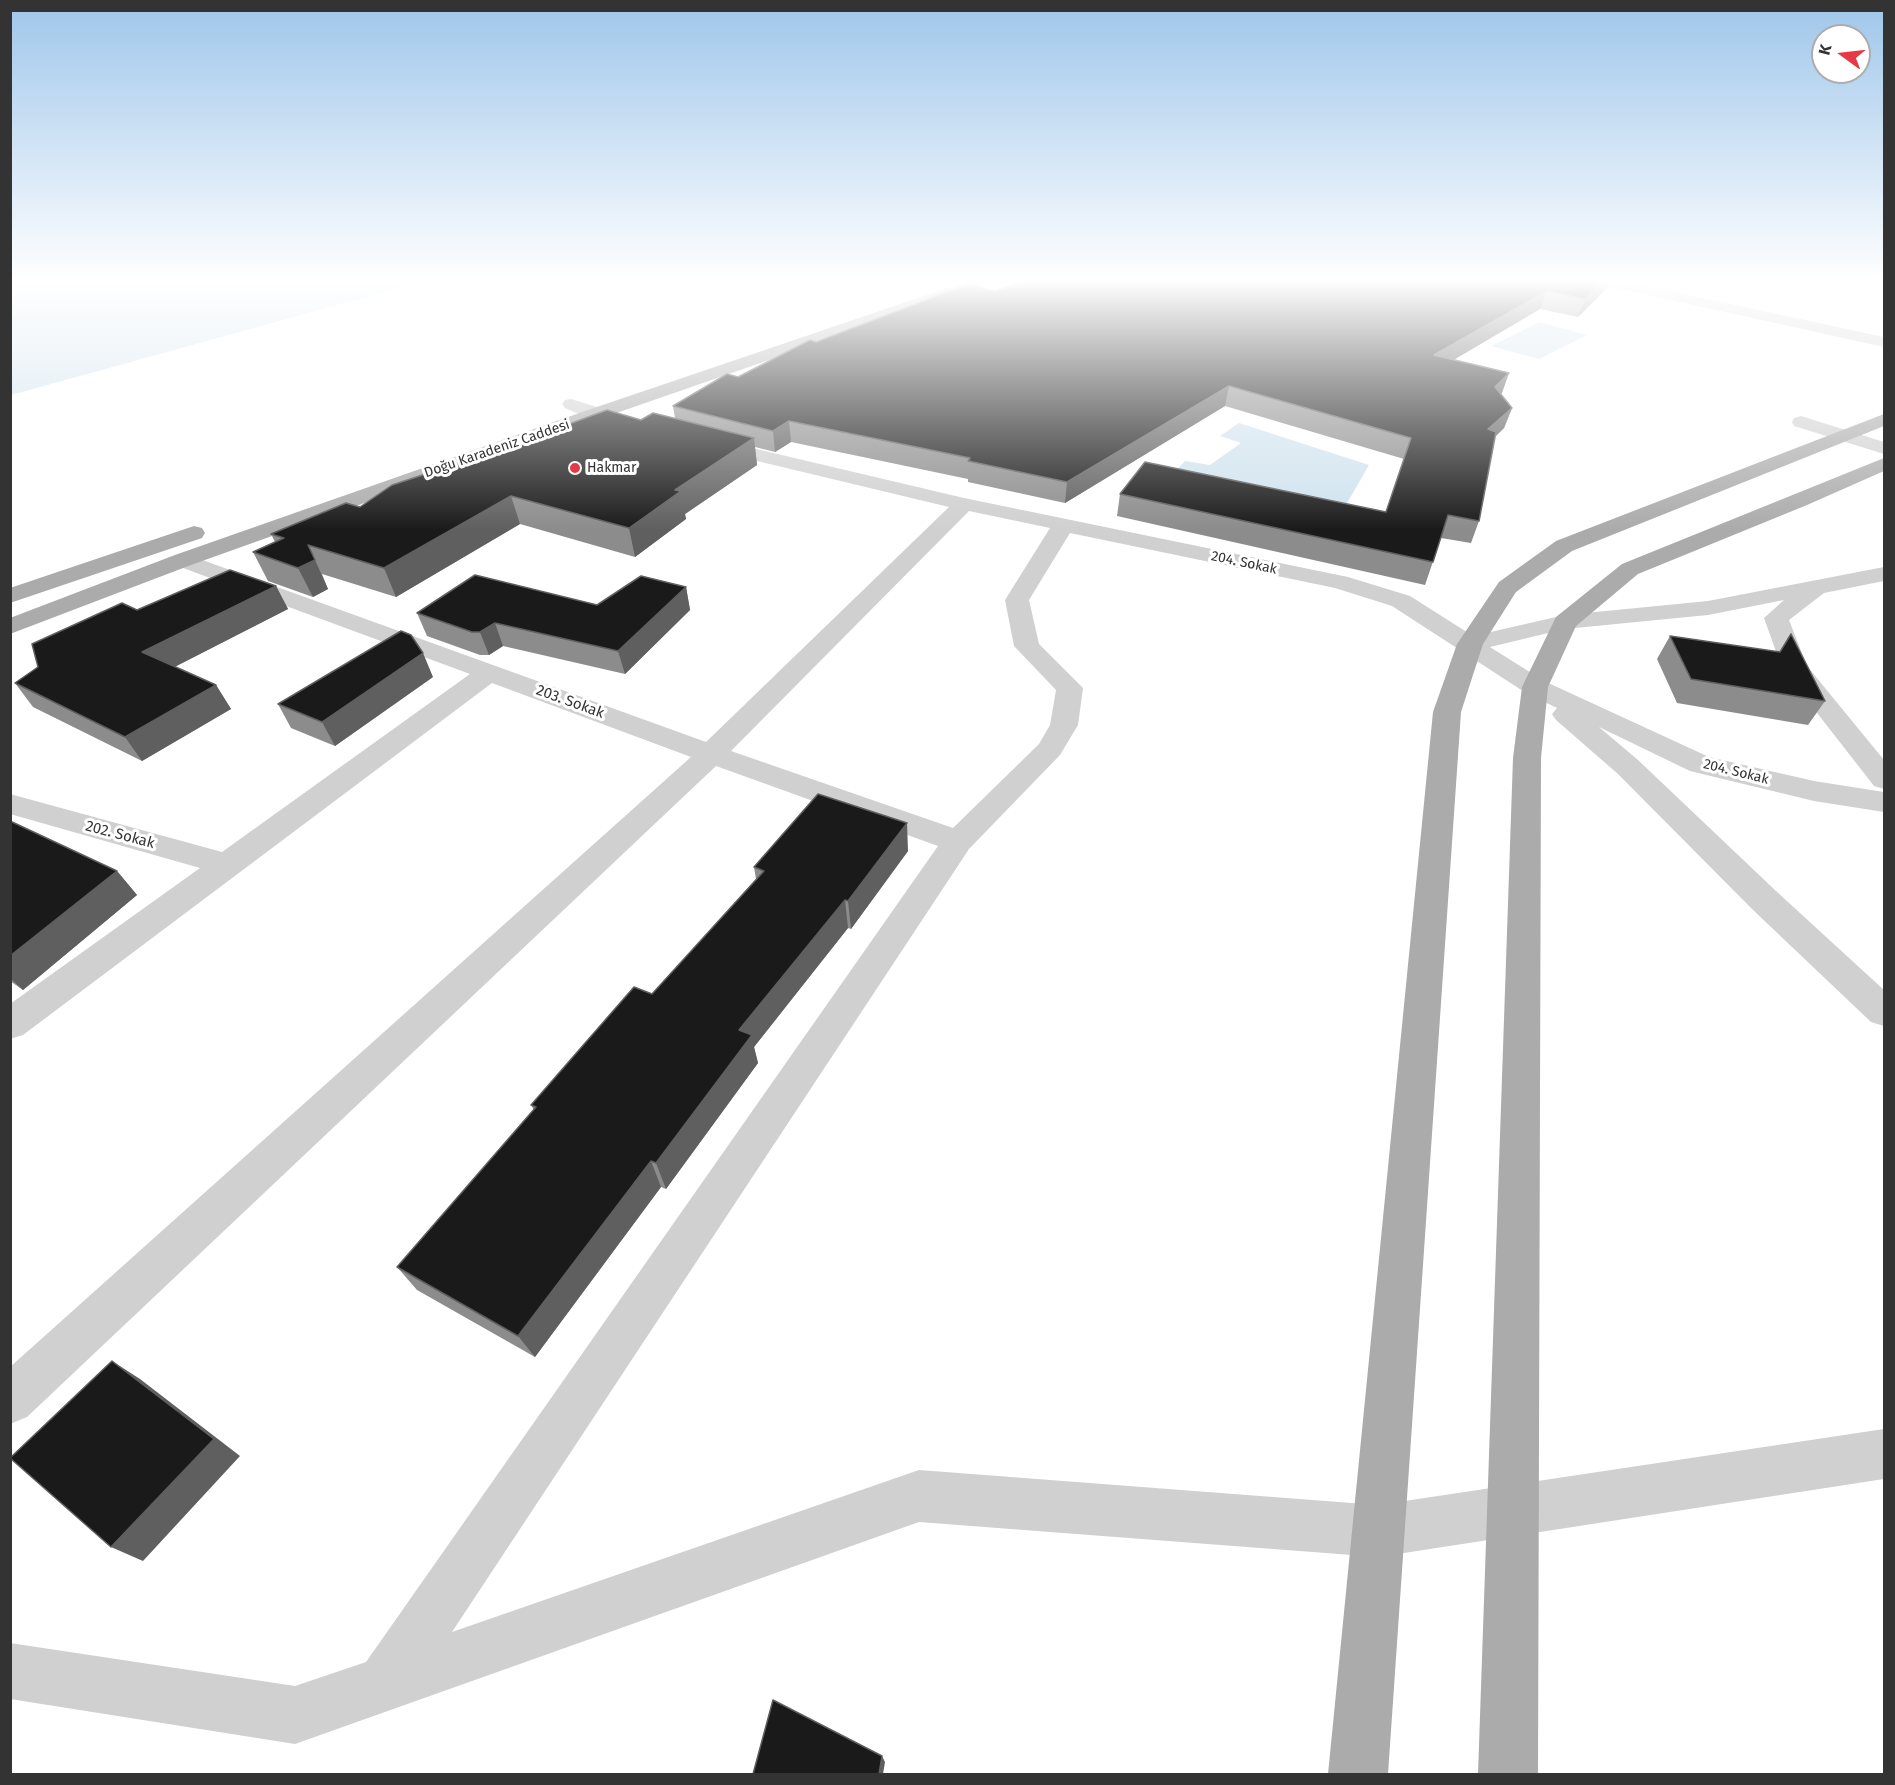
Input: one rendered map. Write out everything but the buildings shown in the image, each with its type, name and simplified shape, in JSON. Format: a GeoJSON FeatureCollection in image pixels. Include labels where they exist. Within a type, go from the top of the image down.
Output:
{"type":"FeatureCollection","features":[{"type":"Feature","properties":{"kind":"main road","name":"Doğu Karadeniz Caddesi"},"geometry":{"type":"LineString","coordinates":[[492,430],[688,363]]}},
{"type":"Feature","properties":{"kind":"main road","name":"Doğu Karadeniz Caddesi"},"geometry":{"type":"LineString","coordinates":[[10,627],[183,560],[743,363]]}},
{"type":"Feature","properties":{"kind":"main road"},"geometry":{"type":"LineString","coordinates":[[1358,1774],[1447,712],[1470,644],[1507,587],[1564,546],[1884,420]]}},
{"type":"Feature","properties":{"kind":"main road"},"geometry":{"type":"LineString","coordinates":[[1508,1774],[1527,758],[1535,687],[1565,622],[1630,568],[1800,501],[1884,464]]}},
{"type":"Feature","properties":{"kind":"main road"},"geometry":{"type":"LineString","coordinates":[[10,596],[212,526]]}},
{"type":"Feature","properties":{"kind":"street"},"geometry":{"type":"LineString","coordinates":[[571,404],[595,414],[650,429]]}},
{"type":"Feature","properties":{"kind":"street"},"geometry":{"type":"LineString","coordinates":[[1801,422],[1884,448]]}},
{"type":"Feature","properties":{"kind":"street","name":"204. Sokak"},"geometry":{"type":"LineString","coordinates":[[695,440],[783,463],[1063,526],[1340,582],[1401,601],[1535,687],[1700,764],[1814,791],[1884,802]]}},
{"type":"Feature","properties":{"kind":"street"},"geometry":{"type":"LineString","coordinates":[[10,1400],[711,754],[964,504]]}},
{"type":"Feature","properties":{"kind":"street"},"geometry":{"type":"LineString","coordinates":[[385,1683],[958,841],[1050,749],[1064,725],[1070,688],[1027,646],[1017,600],[1063,526]]}},
{"type":"Feature","properties":{"kind":"street","name":"203. Sokak"},"geometry":{"type":"LineString","coordinates":[[183,560],[711,754],[958,841]]}},
{"type":"Feature","properties":{"kind":"street"},"geometry":{"type":"LineString","coordinates":[[1470,644],[1565,622],[1708,608],[1884,574]]}},
{"type":"Feature","properties":{"kind":"street"},"geometry":{"type":"LineString","coordinates":[[1820,587],[1776,618],[1795,668],[1884,779]]}},
{"type":"Feature","properties":{"kind":"street"},"geometry":{"type":"LineString","coordinates":[[10,1024],[230,865],[490,672]]}},
{"type":"Feature","properties":{"kind":"street"},"geometry":{"type":"LineString","coordinates":[[1535,687],[1628,767],[1764,900],[1884,1012]]}},
{"type":"Feature","properties":{"kind":"street","name":"202. Sokak"},"geometry":{"type":"LineString","coordinates":[[10,804],[230,865]]}},
{"type":"Feature","properties":{"kind":"street"},"geometry":{"type":"LineString","coordinates":[[10,1671],[295,1715],[919,1497],[1378,1531],[1884,1454]]}},
{"type":"Feature","properties":{"kind":"water"},"geometry":{"type":"Polygon","coordinates":[[[11,363],[126,363],[11,395],[11,363]]]}},
{"type":"Feature","properties":{"kind":"water"},"geometry":{"type":"Polygon","coordinates":[[[1239,423],[1369,465],[1343,510],[1172,475],[1185,461],[1210,465],[1241,443],[1220,436],[1239,423]]]}},
{"type":"Feature","properties":{"kind":"place","name":"Hakmar"},"geometry":{"type":"Point","coordinates":[575,468]}}]}
